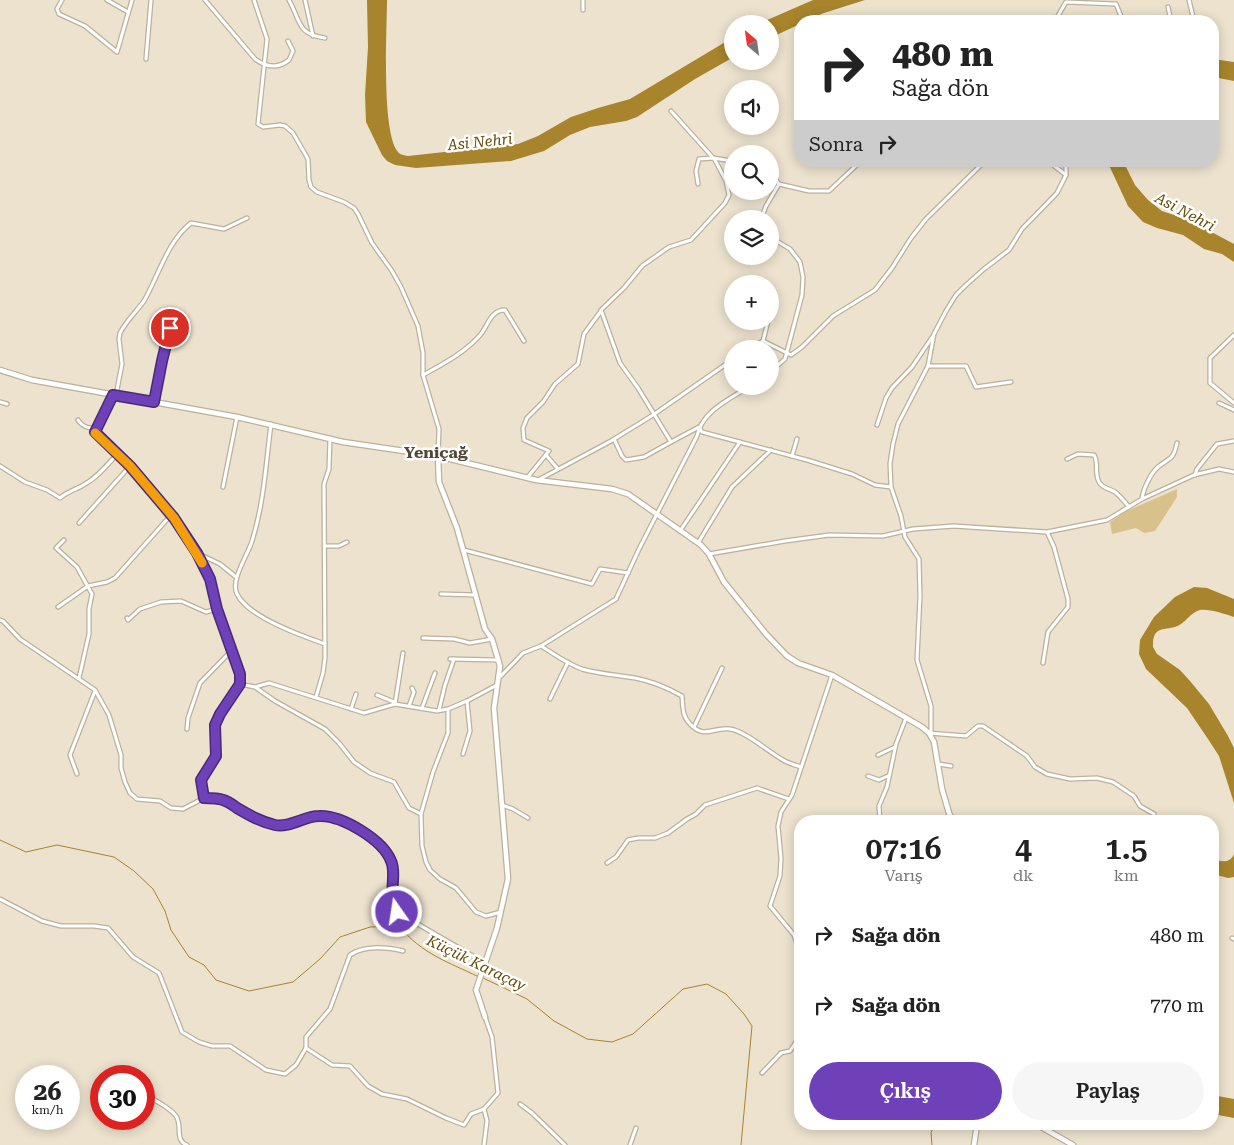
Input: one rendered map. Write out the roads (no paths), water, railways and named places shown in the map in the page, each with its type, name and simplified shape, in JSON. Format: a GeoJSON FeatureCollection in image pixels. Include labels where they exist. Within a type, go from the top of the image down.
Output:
{"type":"FeatureCollection","features":[{"type":"Feature","properties":{"kind":"street"},"geometry":{"type":"LineString","coordinates":[[62,0],[57,9],[59,14],[85,26],[117,52],[132,0]]}},
{"type":"Feature","properties":{"kind":"street"},"geometry":{"type":"LineString","coordinates":[[107,0],[128,12]]}},
{"type":"Feature","properties":{"kind":"street"},"geometry":{"type":"LineString","coordinates":[[146,60],[151,0]]}},
{"type":"Feature","properties":{"kind":"street"},"geometry":{"type":"LineString","coordinates":[[205,0],[256,59],[265,66],[280,65],[290,60],[293,51],[288,41]]}},
{"type":"Feature","properties":{"kind":"street"},"geometry":{"type":"LineString","coordinates":[[254,0],[267,39],[258,124],[263,127],[280,125],[289,129],[308,159],[311,187],[317,192],[344,202],[354,208],[372,243],[401,287],[418,326],[423,354],[423,375],[438,429],[439,482],[457,528],[485,629],[492,639],[499,660],[500,677],[494,708],[508,880],[502,912],[476,990],[492,1037],[498,1093],[484,1109],[471,1114],[464,1125],[407,1099],[382,1094],[368,1086],[350,1066],[332,1065],[306,1048]]}},
{"type":"Feature","properties":{"kind":"street"},"geometry":{"type":"LineString","coordinates":[[289,0],[301,27],[308,34],[325,38]]}},
{"type":"Feature","properties":{"kind":"street"},"geometry":{"type":"LineString","coordinates":[[305,0],[313,36]]}},
{"type":"Feature","properties":{"kind":"street"},"geometry":{"type":"LineString","coordinates":[[583,0],[583,10]]}},
{"type":"Feature","properties":{"kind":"street"},"geometry":{"type":"LineString","coordinates":[[1190,0],[1193,15]]}},
{"type":"Feature","properties":{"kind":"street"},"geometry":{"type":"LineString","coordinates":[[1058,15],[1066,2],[1116,4],[1121,15]]}},
{"type":"Feature","properties":{"kind":"street"},"geometry":{"type":"LineString","coordinates":[[1168,7],[1170,15]]}},
{"type":"Feature","properties":{"kind":"street"},"geometry":{"type":"LineString","coordinates":[[527,478],[549,451],[524,440],[522,436],[525,423],[555,384],[578,364],[584,334],[601,310],[624,288],[642,266],[669,247],[691,240],[724,203],[729,192],[726,181],[713,158],[671,111]]}},
{"type":"Feature","properties":{"kind":"street"},"geometry":{"type":"LineString","coordinates":[[698,184],[696,171],[699,159],[724,160]]}},
{"type":"Feature","properties":{"kind":"street"},"geometry":{"type":"LineString","coordinates":[[779,184],[809,191],[829,191],[855,167]]}},
{"type":"Feature","properties":{"kind":"street"},"geometry":{"type":"LineString","coordinates":[[779,349],[791,355],[802,347],[833,316],[875,290],[926,219],[979,167]]}},
{"type":"Feature","properties":{"kind":"street"},"geometry":{"type":"LineString","coordinates":[[1056,167],[1066,175]]}},
{"type":"Feature","properties":{"kind":"street"},"geometry":{"type":"LineString","coordinates":[[877,425],[882,408],[892,388],[912,367],[934,334],[956,295],[984,269],[1010,250],[1022,229],[1057,193],[1066,175],[1066,167]]}},
{"type":"Feature","properties":{"kind":"street"},"geometry":{"type":"LineString","coordinates":[[204,798],[201,780],[216,756],[215,725],[240,684],[240,674],[217,609],[210,579],[197,553],[171,515],[130,466],[95,432],[114,396],[121,376],[122,364],[118,339],[120,333],[143,301],[162,263],[185,228],[191,223],[224,229],[247,218]]}},
{"type":"Feature","properties":{"kind":"street"},"geometry":{"type":"LineString","coordinates":[[779,242],[790,249],[800,262],[803,277],[802,295],[786,359],[779,365]]}},
{"type":"Feature","properties":{"kind":"street"},"geometry":{"type":"LineString","coordinates":[[423,375],[443,365],[474,342],[483,332],[494,313],[499,310],[505,310],[524,341]]}},
{"type":"Feature","properties":{"kind":"street"},"geometry":{"type":"LineString","coordinates":[[601,310],[620,363],[638,388],[670,442]]}},
{"type":"Feature","properties":{"kind":"street"},"geometry":{"type":"LineString","coordinates":[[154,402],[171,323]]}},
{"type":"Feature","properties":{"kind":"street"},"geometry":{"type":"LineString","coordinates":[[934,334],[928,366],[898,424],[890,456],[891,487],[905,537],[919,559],[920,596],[917,660],[931,706],[930,733],[934,742],[950,815]]}},
{"type":"Feature","properties":{"kind":"street"},"geometry":{"type":"LineString","coordinates":[[1234,335],[1210,358],[1209,379],[1212,386],[1234,403]]}},
{"type":"Feature","properties":{"kind":"street"},"geometry":{"type":"LineString","coordinates":[[540,479],[614,440],[724,366]]}},
{"type":"Feature","properties":{"kind":"street"},"geometry":{"type":"LineString","coordinates":[[928,366],[966,366],[976,387],[1011,382]]}},
{"type":"Feature","properties":{"kind":"street"},"geometry":{"type":"LineString","coordinates":[[0,370],[32,380],[237,417],[343,442],[438,456],[536,480],[612,489],[628,494],[709,554],[724,582],[766,634],[787,656],[832,675],[930,733],[966,736],[978,726],[983,726],[1027,756],[1035,767],[1047,774],[1070,779],[1097,778],[1113,782],[1134,796],[1140,806],[1154,815]]}},
{"type":"Feature","properties":{"kind":"street"},"geometry":{"type":"LineString","coordinates":[[500,677],[524,653],[541,646],[616,599],[697,436],[699,427],[717,408],[736,395]]}},
{"type":"Feature","properties":{"kind":"street"},"geometry":{"type":"LineString","coordinates":[[0,402],[7,404]]}},
{"type":"Feature","properties":{"kind":"street"},"geometry":{"type":"LineString","coordinates":[[1219,403],[1234,410]]}},
{"type":"Feature","properties":{"kind":"street"},"geometry":{"type":"LineString","coordinates":[[222,487],[237,417]]}},
{"type":"Feature","properties":{"kind":"street"},"geometry":{"type":"LineString","coordinates":[[78,420],[82,425],[96,428]]}},
{"type":"Feature","properties":{"kind":"street"},"geometry":{"type":"LineString","coordinates":[[271,424],[260,511],[252,542],[236,577],[236,594],[250,610],[292,633],[325,644]]}},
{"type":"Feature","properties":{"kind":"street"},"geometry":{"type":"LineString","coordinates":[[614,440],[626,460],[644,456],[699,427]]}},
{"type":"Feature","properties":{"kind":"street"},"geometry":{"type":"LineString","coordinates":[[699,427],[702,432],[852,474],[874,485],[891,487]]}},
{"type":"Feature","properties":{"kind":"street"},"geometry":{"type":"LineString","coordinates":[[316,697],[323,672],[325,644],[324,484],[329,469],[330,438]]}},
{"type":"Feature","properties":{"kind":"street"},"geometry":{"type":"LineString","coordinates":[[792,456],[797,439]]}},
{"type":"Feature","properties":{"kind":"street"},"geometry":{"type":"LineString","coordinates":[[1194,475],[1217,444],[1234,441]]}},
{"type":"Feature","properties":{"kind":"street"},"geometry":{"type":"LineString","coordinates":[[680,531],[740,442]]}},
{"type":"Feature","properties":{"kind":"street"},"geometry":{"type":"LineString","coordinates":[[1142,499],[1144,490],[1155,470],[1173,456],[1176,444]]}},
{"type":"Feature","properties":{"kind":"street"},"geometry":{"type":"LineString","coordinates":[[698,544],[732,487],[771,450]]}},
{"type":"Feature","properties":{"kind":"street"},"geometry":{"type":"LineString","coordinates":[[0,466],[25,482],[47,490],[60,498],[94,478],[118,453]]}},
{"type":"Feature","properties":{"kind":"street"},"geometry":{"type":"LineString","coordinates":[[1067,459],[1078,454],[1094,455],[1096,459],[1096,472],[1100,483],[1105,488],[1116,493],[1129,507]]}},
{"type":"Feature","properties":{"kind":"street"},"geometry":{"type":"LineString","coordinates":[[546,455],[558,469]]}},
{"type":"Feature","properties":{"kind":"street"},"geometry":{"type":"LineString","coordinates":[[79,523],[130,466]]}},
{"type":"Feature","properties":{"kind":"street"},"geometry":{"type":"LineString","coordinates":[[709,554],[820,536],[883,536],[904,531],[954,526],[1047,532],[1107,520],[1142,499],[1194,475],[1219,469],[1234,472]]}},
{"type":"Feature","properties":{"kind":"street"},"geometry":{"type":"LineString","coordinates":[[58,607],[88,586],[107,582],[115,578],[171,515]]}},
{"type":"Feature","properties":{"kind":"street"},"geometry":{"type":"LineString","coordinates":[[1043,663],[1048,632],[1068,607],[1068,599],[1054,547],[1047,532]]}},
{"type":"Feature","properties":{"kind":"street"},"geometry":{"type":"LineString","coordinates":[[64,540],[56,548],[77,567],[92,594],[89,609],[89,634],[78,678]]}},
{"type":"Feature","properties":{"kind":"street"},"geometry":{"type":"LineString","coordinates":[[325,546],[339,546],[346,542]]}},
{"type":"Feature","properties":{"kind":"street"},"geometry":{"type":"LineString","coordinates":[[463,550],[592,584],[600,569],[628,573]]}},
{"type":"Feature","properties":{"kind":"street"},"geometry":{"type":"LineString","coordinates":[[197,553],[220,564],[236,577]]}},
{"type":"Feature","properties":{"kind":"street"},"geometry":{"type":"LineString","coordinates":[[441,594],[476,594]]}},
{"type":"Feature","properties":{"kind":"street"},"geometry":{"type":"LineString","coordinates":[[127,618],[128,620],[131,619],[140,609],[161,602],[181,601],[206,612],[217,609]]}},
{"type":"Feature","properties":{"kind":"street"},"geometry":{"type":"LineString","coordinates":[[0,620],[20,638],[95,690],[109,715],[121,755],[121,768],[125,782],[130,793],[137,799],[160,801],[171,808],[182,809],[204,798],[224,800],[252,817],[277,826],[284,826],[301,819],[320,816],[336,819],[363,831],[376,842],[391,861],[394,872],[391,907],[484,962]]}},
{"type":"Feature","properties":{"kind":"street"},"geometry":{"type":"LineString","coordinates":[[423,638],[454,639],[470,643],[492,639]]}},
{"type":"Feature","properties":{"kind":"street"},"geometry":{"type":"LineString","coordinates":[[541,646],[581,668],[607,675],[637,678],[673,690],[682,696],[683,713],[690,724],[700,731],[730,729],[740,733],[785,762],[801,767]]}},
{"type":"Feature","properties":{"kind":"street"},"geometry":{"type":"LineString","coordinates":[[187,729],[188,718],[200,683],[232,650]]}},
{"type":"Feature","properties":{"kind":"street"},"geometry":{"type":"LineString","coordinates":[[394,703],[403,653]]}},
{"type":"Feature","properties":{"kind":"street"},"geometry":{"type":"LineString","coordinates":[[439,711],[452,659],[499,660]]}},
{"type":"Feature","properties":{"kind":"street"},"geometry":{"type":"LineString","coordinates":[[550,699],[568,662]]}},
{"type":"Feature","properties":{"kind":"street"},"geometry":{"type":"LineString","coordinates":[[694,727],[722,668]]}},
{"type":"Feature","properties":{"kind":"street"},"geometry":{"type":"LineString","coordinates":[[422,708],[435,673]]}},
{"type":"Feature","properties":{"kind":"street"},"geometry":{"type":"LineString","coordinates":[[794,935],[770,906],[780,876],[781,858],[778,826],[781,812],[789,799],[801,767],[832,675]]}},
{"type":"Feature","properties":{"kind":"street"},"geometry":{"type":"LineString","coordinates":[[255,687],[269,683],[364,713],[394,703]]}},
{"type":"Feature","properties":{"kind":"street"},"geometry":{"type":"LineString","coordinates":[[240,684],[255,687],[275,701],[325,729],[340,743],[354,762],[370,773],[394,782],[409,808],[421,814]]}},
{"type":"Feature","properties":{"kind":"street"},"geometry":{"type":"LineString","coordinates":[[377,695],[394,703],[439,711],[468,701],[498,684]]}},
{"type":"Feature","properties":{"kind":"street"},"geometry":{"type":"LineString","coordinates":[[409,706],[414,692],[412,688]]}},
{"type":"Feature","properties":{"kind":"street"},"geometry":{"type":"LineString","coordinates":[[77,774],[70,755],[95,690]]}},
{"type":"Feature","properties":{"kind":"street"},"geometry":{"type":"LineString","coordinates":[[351,709],[356,694]]}},
{"type":"Feature","properties":{"kind":"street"},"geometry":{"type":"LineString","coordinates":[[463,754],[470,731],[468,701]]}},
{"type":"Feature","properties":{"kind":"street"},"geometry":{"type":"LineString","coordinates":[[448,709],[448,733],[433,772],[421,814],[422,846],[426,862],[430,870],[440,880],[456,888],[476,912],[486,916],[502,912]]}},
{"type":"Feature","properties":{"kind":"street"},"geometry":{"type":"LineString","coordinates":[[880,815],[879,806],[887,787],[896,747],[906,718]]}},
{"type":"Feature","properties":{"kind":"street"},"geometry":{"type":"LineString","coordinates":[[878,755],[896,747]]}},
{"type":"Feature","properties":{"kind":"street"},"geometry":{"type":"LineString","coordinates":[[938,764],[951,766]]}},
{"type":"Feature","properties":{"kind":"street"},"geometry":{"type":"LineString","coordinates":[[868,776],[879,780],[889,776]]}},
{"type":"Feature","properties":{"kind":"street"},"geometry":{"type":"LineString","coordinates":[[607,863],[616,857],[628,840],[655,838],[668,833],[687,818],[696,814],[705,805],[758,788],[789,799]]}},
{"type":"Feature","properties":{"kind":"street"},"geometry":{"type":"LineString","coordinates":[[502,805],[528,818]]}},
{"type":"Feature","properties":{"kind":"street"},"geometry":{"type":"LineString","coordinates":[[0,899],[42,921],[61,926],[108,928],[133,957],[159,973],[182,1032],[199,1042],[212,1046],[230,1046],[266,1070],[285,1074],[296,1065],[306,1048],[306,1037],[330,1009],[350,956],[355,952],[369,949],[395,949],[403,952]]}},
{"type":"Feature","properties":{"kind":"street"},"geometry":{"type":"LineString","coordinates":[[762,1073],[781,1052],[790,1051],[794,1045]]}},
{"type":"Feature","properties":{"kind":"street"},"geometry":{"type":"LineString","coordinates":[[155,1101],[176,1116],[179,1122],[179,1139],[186,1145]]}},
{"type":"Feature","properties":{"kind":"street"},"geometry":{"type":"LineString","coordinates":[[520,1104],[565,1145]]}},
{"type":"Feature","properties":{"kind":"street"},"geometry":{"type":"LineString","coordinates":[[484,1109],[487,1121],[484,1145]]}},
{"type":"Feature","properties":{"kind":"street"},"geometry":{"type":"LineString","coordinates":[[630,1145],[636,1128]]}},
{"type":"Feature","properties":{"kind":"street"},"geometry":{"type":"LineString","coordinates":[[974,1145],[976,1130]]}},
{"type":"Feature","properties":{"kind":"street"},"geometry":{"type":"LineString","coordinates":[[1047,1130],[1073,1145]]}},
{"type":"Feature","properties":{"kind":"waterway","name":"Küçük Karaçay"},"geometry":{"type":"LineString","coordinates":[[0,840],[26,852],[57,845],[114,857],[134,871],[153,889],[165,911],[171,930],[189,957],[204,965],[216,980],[249,991],[293,982],[320,959],[340,937],[370,927],[399,926],[426,950],[446,962],[479,977]]}},
{"type":"Feature","properties":{"kind":"waterway","name":"Küçük Karaçay"},"geometry":{"type":"LineString","coordinates":[[483,978],[527,999],[554,1021],[587,1039],[612,1042],[633,1034],[683,989],[707,984],[726,994],[752,1026],[741,1145]]}},
{"type":"Feature","properties":{"kind":"waterway","name":"Küçük Karaçay"},"geometry":{"type":"LineString","coordinates":[[932,1130],[932,1145]]}},
{"type":"Feature","properties":{"kind":"district","name":"Yeniçağ"},"geometry":{"type":"Point","coordinates":[436,452]}},
{"type":"Feature","properties":{"kind":"water label","name":"Asi Nehri"},"geometry":{"type":"Point","coordinates":[480,142]}},
{"type":"Feature","properties":{"kind":"water label","name":"Asi Nehri"},"geometry":{"type":"Point","coordinates":[1185,212]}}]}
